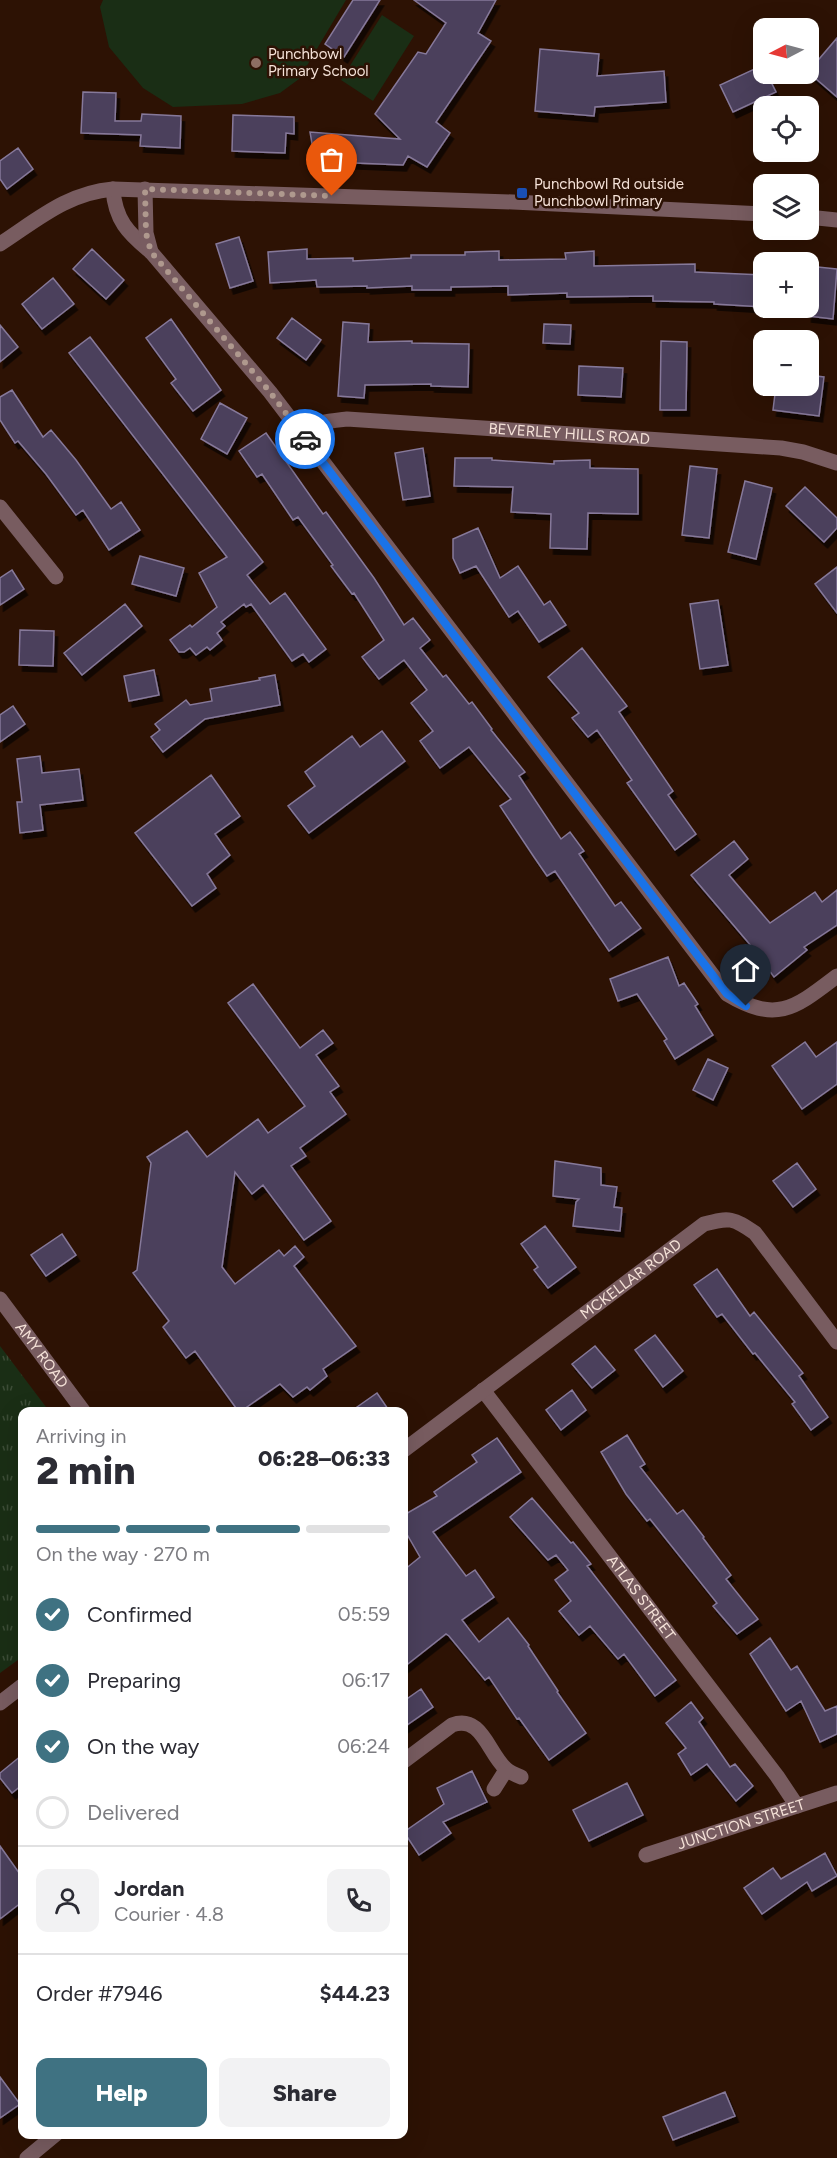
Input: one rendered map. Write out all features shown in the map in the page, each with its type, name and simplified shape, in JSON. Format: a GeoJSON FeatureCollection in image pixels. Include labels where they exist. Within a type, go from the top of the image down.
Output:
{"type":"FeatureCollection","features":[{"type":"Feature","properties":{"kind":"street"},"geometry":{"type":"LineString","coordinates":[[113,189],[114,206],[131,235],[151,252],[270,392],[727,994],[746,1006],[765,1010],[784,1009],[806,1000],[837,976]]}},
{"type":"Feature","properties":{"kind":"street"},"geometry":{"type":"LineString","coordinates":[[0,244],[78,195],[113,189],[513,202],[753,213]]}},
{"type":"Feature","properties":{"kind":"street"},"geometry":{"type":"LineString","coordinates":[[145,189],[146,233],[151,252]]}},
{"type":"Feature","properties":{"kind":"street"},"geometry":{"type":"LineString","coordinates":[[819,218],[837,220]]}},
{"type":"Feature","properties":{"kind":"street","name":"BEVERLEY HILLS ROAD"},"geometry":{"type":"LineString","coordinates":[[300,432],[308,426],[347,419],[781,448],[803,452],[837,463]]}},
{"type":"Feature","properties":{"kind":"street"},"geometry":{"type":"LineString","coordinates":[[0,507],[56,577]]}},
{"type":"Feature","properties":{"kind":"street","name":"MCKELLAR ROAD"},"geometry":{"type":"LineString","coordinates":[[408,1447],[704,1224],[724,1219],[738,1221],[755,1233],[837,1342]]}},
{"type":"Feature","properties":{"kind":"street","name":"AMY ROAD"},"geometry":{"type":"LineString","coordinates":[[0,1299],[80,1407]]}},
{"type":"Feature","properties":{"kind":"street","name":"ATLAS STREET"},"geometry":{"type":"LineString","coordinates":[[483,1390],[777,1776],[797,1806]]}},
{"type":"Feature","properties":{"kind":"street"},"geometry":{"type":"LineString","coordinates":[[0,1703],[18,1689]]}},
{"type":"Feature","properties":{"kind":"street"},"geometry":{"type":"LineString","coordinates":[[408,1758],[452,1725],[469,1722],[478,1730],[506,1770],[521,1777]]}},
{"type":"Feature","properties":{"kind":"street"},"geometry":{"type":"LineString","coordinates":[[494,1789],[506,1770]]}},
{"type":"Feature","properties":{"kind":"street","name":"JUNCTION STREET"},"geometry":{"type":"LineString","coordinates":[[646,1855],[837,1793]]}},
{"type":"Feature","properties":{"kind":"street"},"geometry":{"type":"LineString","coordinates":[[27,2158],[50,2139]]}},
{"type":"Feature","properties":{"kind":"green space"},"geometry":{"type":"Polygon","coordinates":[[[103,0],[346,0],[299,79],[280,93],[242,104],[173,107],[143,88],[109,47],[100,7],[103,0]]]}},
{"type":"Feature","properties":{"kind":"green space"},"geometry":{"type":"Polygon","coordinates":[[[382,15],[414,36],[373,101],[341,80],[382,15]]]}},
{"type":"Feature","properties":{"kind":"green space"},"geometry":{"type":"Polygon","coordinates":[[[0,1346],[46,1407],[18,1407],[18,1660],[0,1673],[0,1346]]]}},
{"type":"Feature","properties":{"kind":"building"},"geometry":{"type":"Polygon","coordinates":[[[353,0],[380,0],[344,57],[325,44],[353,0]]]}},
{"type":"Feature","properties":{"kind":"building"},"geometry":{"type":"Polygon","coordinates":[[[414,0],[496,0],[478,33],[491,41],[436,122],[450,133],[427,167],[408,156],[403,165],[331,162],[331,156],[314,155],[310,132],[400,139],[375,114],[418,52],[426,54],[446,23],[414,0]]]}},
{"type":"Feature","properties":{"kind":"building"},"geometry":{"type":"Polygon","coordinates":[[[837,38],[837,97],[819,81],[819,59],[837,38]]]}},
{"type":"Feature","properties":{"kind":"building"},"geometry":{"type":"Polygon","coordinates":[[[540,49],[599,54],[597,76],[664,71],[666,102],[595,107],[594,116],[535,111],[540,49]]]}},
{"type":"Feature","properties":{"kind":"building"},"geometry":{"type":"Polygon","coordinates":[[[753,70],[753,84],[772,84],[776,92],[767,96],[753,96],[753,103],[733,112],[720,85],[753,70]]]}},
{"type":"Feature","properties":{"kind":"building"},"geometry":{"type":"Polygon","coordinates":[[[83,92],[116,93],[115,121],[141,121],[142,114],[181,116],[180,148],[140,146],[141,135],[81,133],[83,92]]]}},
{"type":"Feature","properties":{"kind":"building"},"geometry":{"type":"Polygon","coordinates":[[[233,115],[294,117],[294,134],[286,133],[285,153],[232,151],[233,115]]]}},
{"type":"Feature","properties":{"kind":"building"},"geometry":{"type":"Polygon","coordinates":[[[18,148],[33,169],[7,189],[0,179],[0,161],[18,148]]]}},
{"type":"Feature","properties":{"kind":"building"},"geometry":{"type":"Polygon","coordinates":[[[239,237],[253,281],[230,288],[216,244],[239,237]]]}},
{"type":"Feature","properties":{"kind":"building"},"geometry":{"type":"Polygon","coordinates":[[[92,249],[124,280],[106,299],[73,269],[92,249]]]}},
{"type":"Feature","properties":{"kind":"building"},"geometry":{"type":"Polygon","coordinates":[[[307,249],[307,259],[353,258],[353,261],[411,258],[411,255],[465,255],[465,252],[499,251],[499,260],[566,259],[565,253],[594,251],[594,266],[695,264],[695,272],[753,275],[753,306],[714,304],[714,302],[653,301],[653,296],[567,297],[567,293],[508,295],[508,286],[412,290],[412,286],[317,287],[316,280],[270,283],[268,252],[307,249]]]}},
{"type":"Feature","properties":{"kind":"building"},"geometry":{"type":"Polygon","coordinates":[[[819,267],[837,269],[833,319],[819,317],[819,267]]]}},
{"type":"Feature","properties":{"kind":"building"},"geometry":{"type":"Polygon","coordinates":[[[53,278],[74,304],[42,329],[22,304],[53,278]]]}},
{"type":"Feature","properties":{"kind":"building"},"geometry":{"type":"Polygon","coordinates":[[[292,318],[321,340],[306,360],[277,338],[292,318]]]}},
{"type":"Feature","properties":{"kind":"building"},"geometry":{"type":"Polygon","coordinates":[[[171,319],[221,390],[193,411],[171,383],[176,379],[146,338],[171,319]]]}},
{"type":"Feature","properties":{"kind":"building"},"geometry":{"type":"Polygon","coordinates":[[[343,322],[369,324],[368,342],[412,341],[412,343],[469,344],[468,387],[431,386],[431,384],[365,385],[364,398],[338,396],[343,322]]]}},
{"type":"Feature","properties":{"kind":"building"},"geometry":{"type":"Polygon","coordinates":[[[544,324],[571,325],[570,344],[543,343],[544,324]]]}},
{"type":"Feature","properties":{"kind":"building"},"geometry":{"type":"Polygon","coordinates":[[[0,325],[18,347],[0,362],[0,325]]]}},
{"type":"Feature","properties":{"kind":"building"},"geometry":{"type":"Polygon","coordinates":[[[90,337],[263,562],[247,575],[270,604],[285,593],[326,649],[309,662],[303,654],[292,661],[251,604],[246,607],[244,604],[221,622],[225,626],[217,633],[222,640],[210,650],[207,647],[196,655],[190,648],[179,652],[170,640],[190,625],[192,627],[217,607],[199,573],[227,557],[69,353],[90,337]]]}},
{"type":"Feature","properties":{"kind":"building"},"geometry":{"type":"Polygon","coordinates":[[[661,341],[687,342],[686,410],[660,410],[661,341]]]}},
{"type":"Feature","properties":{"kind":"building"},"geometry":{"type":"Polygon","coordinates":[[[579,366],[623,368],[621,397],[578,395],[579,366]]]}},
{"type":"Feature","properties":{"kind":"building"},"geometry":{"type":"Polygon","coordinates":[[[819,376],[824,377],[819,416],[773,410],[775,396],[819,396],[819,376]]]}},
{"type":"Feature","properties":{"kind":"building"},"geometry":{"type":"Polygon","coordinates":[[[12,390],[43,437],[51,430],[111,509],[121,502],[140,530],[109,550],[83,510],[76,515],[46,474],[18,441],[15,443],[0,420],[0,397],[12,390]]]}},
{"type":"Feature","properties":{"kind":"building"},"geometry":{"type":"Polygon","coordinates":[[[220,403],[247,418],[227,454],[201,439],[220,403]]]}},
{"type":"Feature","properties":{"kind":"building"},"geometry":{"type":"Polygon","coordinates":[[[266,433],[323,514],[326,512],[374,578],[404,625],[413,618],[430,640],[420,648],[469,704],[472,702],[525,772],[519,776],[561,839],[570,832],[584,851],[579,854],[615,906],[621,902],[641,928],[609,951],[555,871],[547,876],[500,806],[511,799],[469,747],[440,768],[420,741],[433,731],[411,703],[427,690],[404,660],[379,679],[362,657],[384,640],[354,593],[352,594],[331,566],[333,565],[298,517],[293,520],[262,474],[257,477],[239,451],[266,433]]]}},
{"type":"Feature","properties":{"kind":"building"},"geometry":{"type":"Polygon","coordinates":[[[423,448],[430,496],[403,500],[395,453],[423,448]]]}},
{"type":"Feature","properties":{"kind":"building"},"geometry":{"type":"Polygon","coordinates":[[[455,458],[492,458],[492,460],[554,464],[554,461],[590,460],[590,468],[638,469],[638,514],[588,513],[587,549],[550,548],[551,514],[511,512],[513,487],[454,486],[455,458]]]}},
{"type":"Feature","properties":{"kind":"building"},"geometry":{"type":"Polygon","coordinates":[[[690,466],[717,469],[709,538],[682,535],[690,466]]]}},
{"type":"Feature","properties":{"kind":"building"},"geometry":{"type":"Polygon","coordinates":[[[745,481],[772,488],[756,559],[728,552],[745,481]]]}},
{"type":"Feature","properties":{"kind":"building"},"geometry":{"type":"Polygon","coordinates":[[[805,487],[837,518],[837,528],[824,542],[786,506],[805,487]]]}},
{"type":"Feature","properties":{"kind":"building"},"geometry":{"type":"Polygon","coordinates":[[[478,528],[500,578],[518,566],[544,605],[550,601],[566,625],[539,642],[518,611],[509,617],[476,566],[460,573],[453,558],[453,539],[478,528]]]}},
{"type":"Feature","properties":{"kind":"building"},"geometry":{"type":"Polygon","coordinates":[[[140,556],[184,568],[176,596],[132,584],[140,556]]]}},
{"type":"Feature","properties":{"kind":"building"},"geometry":{"type":"Polygon","coordinates":[[[837,567],[837,613],[815,584],[837,567]]]}},
{"type":"Feature","properties":{"kind":"building"},"geometry":{"type":"Polygon","coordinates":[[[12,570],[24,589],[0,605],[0,578],[12,570]]]}},
{"type":"Feature","properties":{"kind":"building"},"geometry":{"type":"Polygon","coordinates":[[[718,600],[728,665],[700,669],[690,604],[718,600]]]}},
{"type":"Feature","properties":{"kind":"building"},"geometry":{"type":"Polygon","coordinates":[[[125,604],[142,626],[82,675],[64,653],[125,604]]]}},
{"type":"Feature","properties":{"kind":"building"},"geometry":{"type":"Polygon","coordinates":[[[20,630],[54,631],[53,666],[19,665],[20,630]]]}},
{"type":"Feature","properties":{"kind":"building"},"geometry":{"type":"Polygon","coordinates":[[[582,648],[627,706],[619,712],[673,791],[668,795],[696,834],[675,850],[627,783],[632,780],[597,730],[588,737],[572,718],[579,713],[548,677],[582,648]]]}},
{"type":"Feature","properties":{"kind":"building"},"geometry":{"type":"Polygon","coordinates":[[[154,670],[159,695],[129,701],[124,676],[154,670]]]}},
{"type":"Feature","properties":{"kind":"building"},"geometry":{"type":"Polygon","coordinates":[[[275,675],[280,705],[205,719],[163,752],[151,737],[160,730],[155,724],[186,700],[190,705],[212,701],[210,689],[275,675]]]}},
{"type":"Feature","properties":{"kind":"building"},"geometry":{"type":"Polygon","coordinates":[[[13,706],[25,724],[0,742],[0,715],[13,706]]]}},
{"type":"Feature","properties":{"kind":"building"},"geometry":{"type":"Polygon","coordinates":[[[382,731],[405,761],[309,833],[288,806],[315,786],[305,772],[352,736],[360,747],[382,731]]]}},
{"type":"Feature","properties":{"kind":"building"},"geometry":{"type":"Polygon","coordinates":[[[40,756],[42,773],[79,769],[83,800],[40,805],[43,830],[20,833],[17,802],[22,802],[17,759],[40,756]]]}},
{"type":"Feature","properties":{"kind":"building"},"geometry":{"type":"Polygon","coordinates":[[[211,775],[240,816],[215,834],[230,855],[207,874],[216,888],[192,906],[135,833],[211,775]]]}},
{"type":"Feature","properties":{"kind":"building"},"geometry":{"type":"Polygon","coordinates":[[[734,841],[748,859],[729,875],[770,923],[815,892],[822,902],[837,890],[837,925],[804,947],[807,950],[774,977],[752,947],[691,875],[734,841]]]}},
{"type":"Feature","properties":{"kind":"building"},"geometry":{"type":"Polygon","coordinates":[[[668,957],[679,986],[684,983],[698,1004],[695,1006],[713,1035],[675,1059],[664,1041],[667,1039],[637,994],[618,1001],[610,979],[668,957]]]}},
{"type":"Feature","properties":{"kind":"building"},"geometry":{"type":"Polygon","coordinates":[[[253,984],[300,1048],[323,1030],[333,1043],[316,1055],[339,1086],[330,1092],[346,1114],[300,1148],[306,1156],[291,1166],[331,1221],[304,1240],[263,1185],[252,1194],[235,1172],[222,1267],[235,1284],[279,1250],[284,1256],[295,1246],[304,1257],[294,1266],[356,1346],[323,1369],[327,1376],[310,1390],[307,1387],[293,1397],[280,1384],[247,1407],[235,1407],[195,1351],[186,1358],[163,1327],[169,1321],[133,1273],[137,1270],[151,1163],[147,1157],[187,1131],[207,1157],[258,1119],[268,1133],[305,1106],[228,1003],[253,984]]]}},
{"type":"Feature","properties":{"kind":"building"},"geometry":{"type":"Polygon","coordinates":[[[805,1042],[816,1057],[837,1042],[837,1084],[802,1109],[772,1066],[805,1042]]]}},
{"type":"Feature","properties":{"kind":"building"},"geometry":{"type":"Polygon","coordinates":[[[708,1059],[728,1068],[713,1100],[693,1090],[708,1059]]]}},
{"type":"Feature","properties":{"kind":"building"},"geometry":{"type":"Polygon","coordinates":[[[555,1161],[601,1168],[601,1185],[617,1187],[614,1207],[622,1208],[620,1231],[573,1226],[576,1202],[579,1199],[553,1196],[555,1161]]]}},
{"type":"Feature","properties":{"kind":"building"},"geometry":{"type":"Polygon","coordinates":[[[797,1163],[816,1189],[793,1207],[773,1181],[797,1163]]]}},
{"type":"Feature","properties":{"kind":"building"},"geometry":{"type":"Polygon","coordinates":[[[545,1226],[576,1267],[548,1288],[534,1270],[538,1267],[521,1244],[545,1226]]]}},
{"type":"Feature","properties":{"kind":"building"},"geometry":{"type":"Polygon","coordinates":[[[62,1234],[76,1255],[46,1276],[31,1255],[62,1234]]]}},
{"type":"Feature","properties":{"kind":"building"},"geometry":{"type":"Polygon","coordinates":[[[717,1269],[750,1316],[754,1312],[803,1373],[799,1376],[828,1417],[811,1430],[792,1404],[795,1402],[722,1314],[717,1317],[694,1285],[717,1269]]]}},
{"type":"Feature","properties":{"kind":"building"},"geometry":{"type":"Polygon","coordinates":[[[655,1335],[683,1371],[663,1387],[635,1350],[655,1335]]]}},
{"type":"Feature","properties":{"kind":"building"},"geometry":{"type":"Polygon","coordinates":[[[595,1346],[615,1370],[592,1388],[572,1364],[595,1346]]]}},
{"type":"Feature","properties":{"kind":"building"},"geometry":{"type":"Polygon","coordinates":[[[572,1390],[586,1410],[561,1430],[546,1410],[572,1390]]]}},
{"type":"Feature","properties":{"kind":"building"},"geometry":{"type":"Polygon","coordinates":[[[377,1393],[387,1407],[357,1407],[377,1393]]]}},
{"type":"Feature","properties":{"kind":"building"},"geometry":{"type":"Polygon","coordinates":[[[627,1435],[645,1464],[640,1467],[677,1514],[683,1510],[704,1537],[731,1575],[726,1579],[758,1619],[737,1634],[713,1606],[717,1603],[650,1519],[647,1521],[626,1494],[601,1452],[627,1435]]]}},
{"type":"Feature","properties":{"kind":"building"},"geometry":{"type":"Polygon","coordinates":[[[497,1438],[521,1472],[433,1532],[466,1576],[475,1570],[494,1597],[462,1620],[479,1642],[508,1618],[529,1645],[557,1692],[586,1733],[549,1760],[519,1718],[517,1719],[489,1677],[485,1680],[449,1636],[446,1634],[408,1664],[408,1567],[420,1557],[408,1536],[408,1513],[437,1496],[434,1492],[477,1462],[472,1455],[497,1438]]]}},
{"type":"Feature","properties":{"kind":"building"},"geometry":{"type":"Polygon","coordinates":[[[532,1498],[591,1564],[587,1566],[676,1680],[655,1696],[624,1654],[618,1659],[590,1626],[579,1635],[559,1611],[571,1601],[555,1580],[568,1570],[556,1555],[548,1560],[510,1517],[532,1498]]]}},
{"type":"Feature","properties":{"kind":"building"},"geometry":{"type":"Polygon","coordinates":[[[770,1638],[791,1670],[797,1666],[825,1711],[837,1706],[837,1734],[820,1742],[801,1701],[786,1711],[750,1654],[770,1638]]]}},
{"type":"Feature","properties":{"kind":"building"},"geometry":{"type":"Polygon","coordinates":[[[421,1689],[433,1707],[408,1724],[408,1698],[421,1689]]]}},
{"type":"Feature","properties":{"kind":"building"},"geometry":{"type":"Polygon","coordinates":[[[691,1702],[703,1718],[699,1722],[730,1767],[735,1764],[753,1786],[736,1801],[707,1764],[691,1775],[678,1754],[686,1748],[666,1723],[691,1702]]]}},
{"type":"Feature","properties":{"kind":"building"},"geometry":{"type":"Polygon","coordinates":[[[18,1758],[18,1788],[12,1793],[0,1778],[0,1773],[18,1758]]]}},
{"type":"Feature","properties":{"kind":"building"},"geometry":{"type":"Polygon","coordinates":[[[472,1771],[487,1802],[443,1822],[451,1833],[419,1855],[408,1838],[408,1829],[444,1804],[437,1788],[472,1771]]]}},
{"type":"Feature","properties":{"kind":"building"},"geometry":{"type":"Polygon","coordinates":[[[627,1783],[643,1815],[589,1841],[573,1810],[627,1783]]]}},
{"type":"Feature","properties":{"kind":"building"},"geometry":{"type":"Polygon","coordinates":[[[0,1846],[18,1871],[18,1905],[0,1919],[0,1846]]]}},
{"type":"Feature","properties":{"kind":"building"},"geometry":{"type":"Polygon","coordinates":[[[825,1853],[837,1876],[812,1891],[807,1882],[762,1914],[744,1888],[773,1868],[781,1879],[825,1853]]]}},
{"type":"Feature","properties":{"kind":"building"},"geometry":{"type":"Polygon","coordinates":[[[0,2077],[18,2101],[18,2105],[0,2118],[0,2077]]]}},
{"type":"Feature","properties":{"kind":"building"},"geometry":{"type":"Polygon","coordinates":[[[725,2092],[735,2116],[673,2140],[663,2117],[725,2092]]]}},
{"type":"Feature","properties":{"kind":"way so far"},"geometry":{"type":"LineString","coordinates":[[305,439],[270,392],[151,252],[146,233],[145,189],[332,196]]}},
{"type":"Feature","properties":{"kind":"place","name":"Punchbowl Primary School"},"geometry":{"type":"Point","coordinates":[256,63]}},
{"type":"Feature","properties":{"kind":"place","name":"Punchbowl Rd outside Punchbowl Primary"},"geometry":{"type":"Point","coordinates":[522,193]}},
{"type":"Feature","properties":{"kind":"route"},"geometry":{"type":"LineString","coordinates":[[305,439],[727,994],[746,1006]]}}]}
